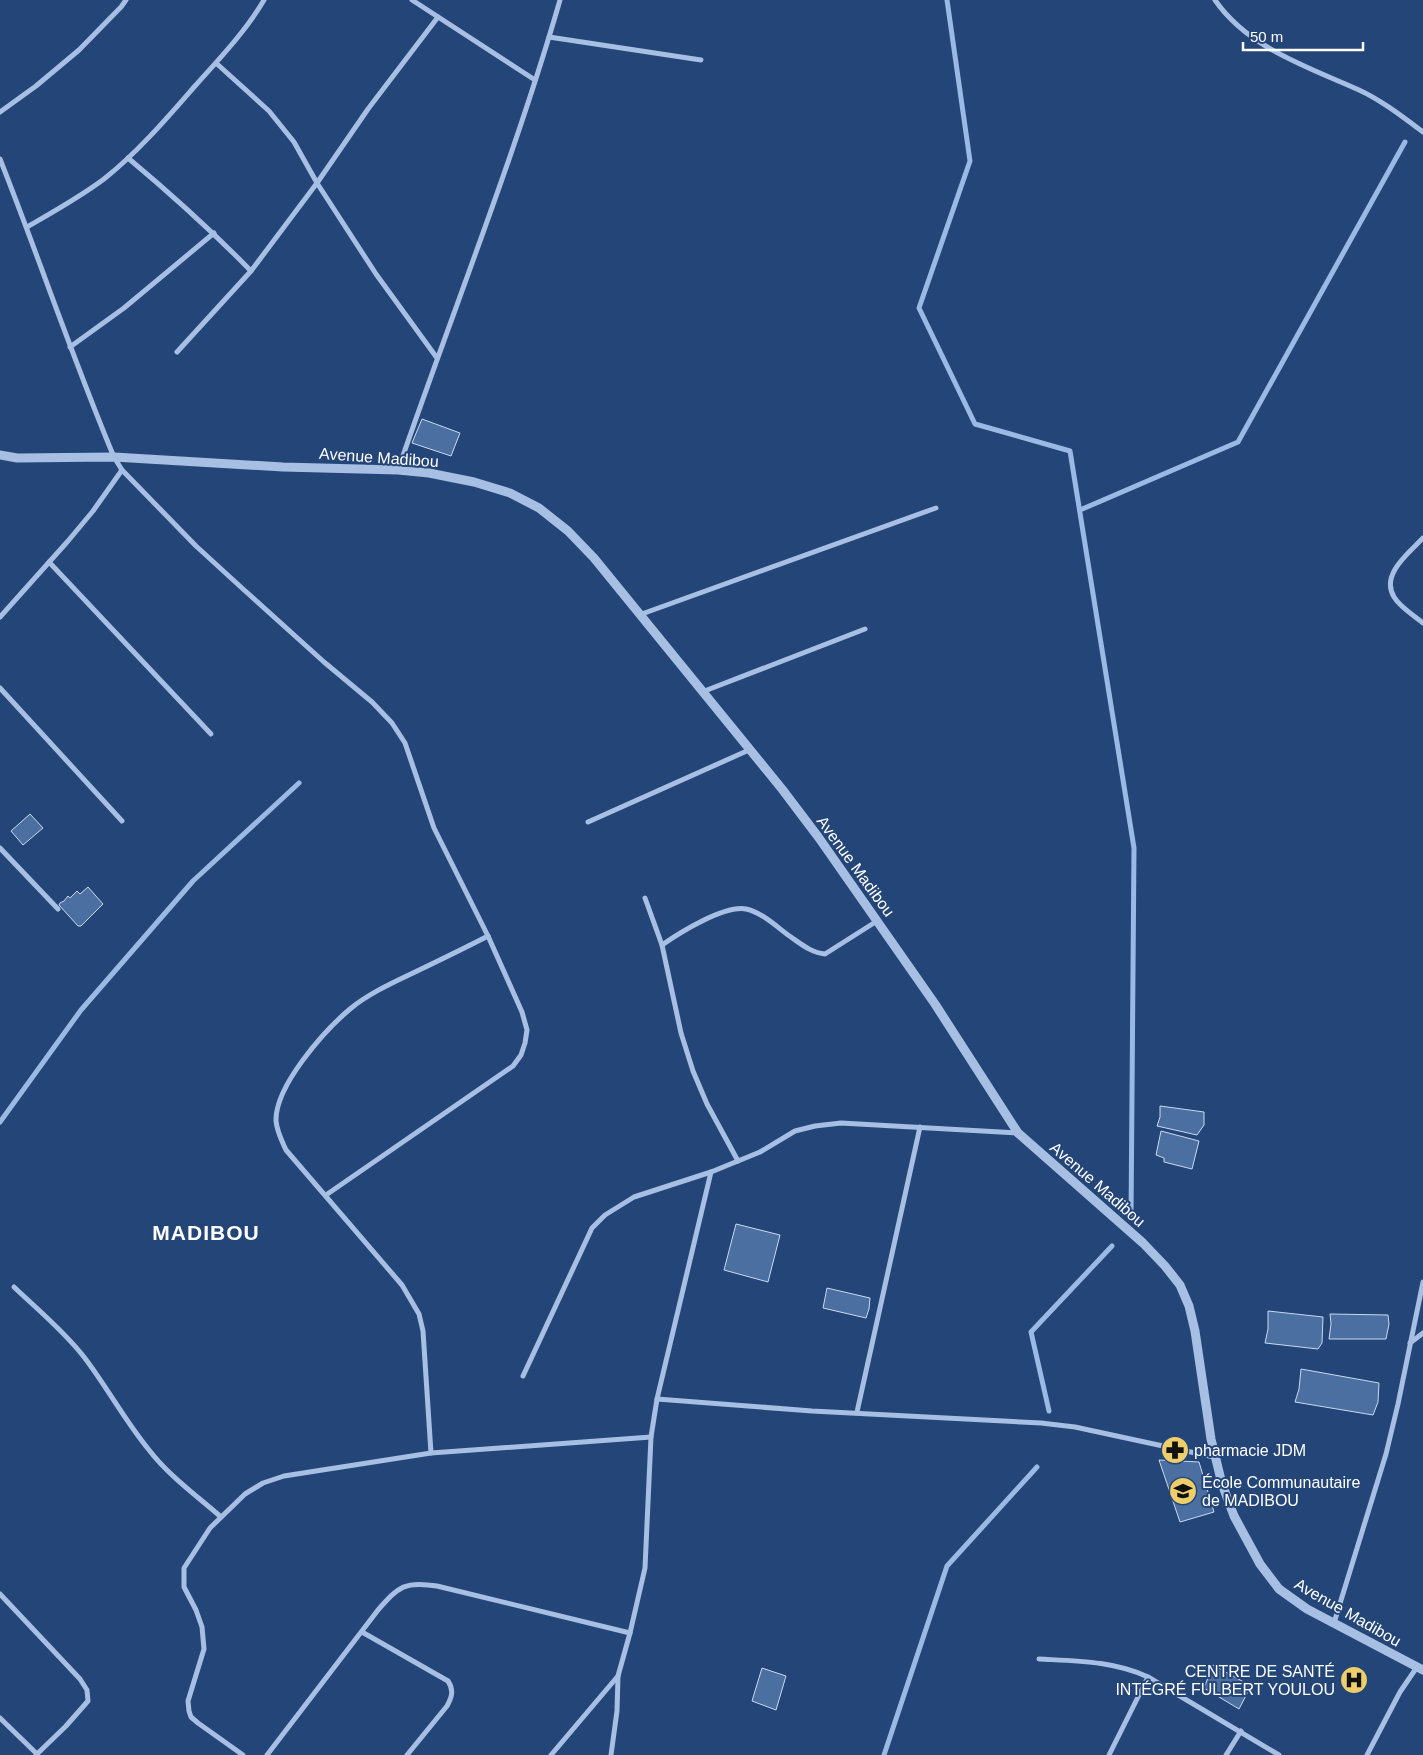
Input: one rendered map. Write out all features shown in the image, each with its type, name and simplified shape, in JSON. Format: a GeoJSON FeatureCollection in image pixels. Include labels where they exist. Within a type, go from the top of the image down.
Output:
{"type":"FeatureCollection","features":[{"type":"Feature","properties":{"kind":"street"},"geometry":{"type":"LineString","coordinates":[[0,112],[36,86],[79,50],[126,0]]}},
{"type":"Feature","properties":{"kind":"street"},"geometry":{"type":"LineString","coordinates":[[27,227],[75,199],[105,178],[128,158],[169,116],[216,63],[264,0]]}},
{"type":"Feature","properties":{"kind":"street"},"geometry":{"type":"LineString","coordinates":[[412,0],[535,80]]}},
{"type":"Feature","properties":{"kind":"street"},"geometry":{"type":"LineString","coordinates":[[398,470],[486,225],[560,0]]}},
{"type":"Feature","properties":{"kind":"street"},"geometry":{"type":"LineString","coordinates":[[1215,0],[1222,11],[1266,46],[1316,72],[1360,91],[1423,132]]}},
{"type":"Feature","properties":{"kind":"street"},"geometry":{"type":"LineString","coordinates":[[177,352],[251,271],[317,183],[368,109],[438,18]]}},
{"type":"Feature","properties":{"kind":"street"},"geometry":{"type":"LineString","coordinates":[[549,37],[701,60]]}},
{"type":"Feature","properties":{"kind":"street"},"geometry":{"type":"LineString","coordinates":[[216,63],[269,111],[294,142],[317,183],[376,274],[437,358]]}},
{"type":"Feature","properties":{"kind":"street"},"geometry":{"type":"LineString","coordinates":[[128,158],[180,201],[251,271]]}},
{"type":"Feature","properties":{"kind":"street"},"geometry":{"type":"LineString","coordinates":[[0,159],[27,227],[70,347],[114,458],[122,470],[223,570],[392,722],[405,743],[434,828],[488,936],[522,1012],[526,1030],[525,1043],[521,1055],[514,1066],[326,1196]]}},
{"type":"Feature","properties":{"kind":"street"},"geometry":{"type":"LineString","coordinates":[[70,347],[124,308],[214,233]]}},
{"type":"Feature","properties":{"kind":"street","name":"Avenue Madibou"},"geometry":{"type":"LineString","coordinates":[[0,455],[17,458],[114,458],[398,470],[429,473],[474,482],[510,493],[539,508],[568,531],[594,558],[782,789],[935,1004],[1018,1133],[1142,1243],[1166,1266],[1180,1285],[1189,1306],[1195,1330],[1214,1456],[1222,1484],[1234,1516],[1260,1564],[1279,1589],[1307,1609],[1420,1669]]}},
{"type":"Feature","properties":{"kind":"street"},"geometry":{"type":"LineString","coordinates":[[0,617],[93,511],[122,470]]}},
{"type":"Feature","properties":{"kind":"street"},"geometry":{"type":"LineString","coordinates":[[639,615],[936,508]]}},
{"type":"Feature","properties":{"kind":"street"},"geometry":{"type":"LineString","coordinates":[[1423,538],[1396,567],[1390,586],[1393,596],[1423,623]]}},
{"type":"Feature","properties":{"kind":"street"},"geometry":{"type":"LineString","coordinates":[[49,562],[211,734]]}},
{"type":"Feature","properties":{"kind":"street"},"geometry":{"type":"LineString","coordinates":[[702,692],[865,629]]}},
{"type":"Feature","properties":{"kind":"street"},"geometry":{"type":"LineString","coordinates":[[0,688],[122,821]]}},
{"type":"Feature","properties":{"kind":"street"},"geometry":{"type":"LineString","coordinates":[[588,822],[749,750]]}},
{"type":"Feature","properties":{"kind":"street"},"geometry":{"type":"LineString","coordinates":[[0,848],[58,909]]}},
{"type":"Feature","properties":{"kind":"street"},"geometry":{"type":"LineString","coordinates":[[645,898],[662,945],[681,1032],[693,1071],[707,1104],[738,1161]]}},
{"type":"Feature","properties":{"kind":"street"},"geometry":{"type":"LineString","coordinates":[[662,945],[685,929],[709,918],[734,910],[744,909],[756,912],[811,951],[826,954],[877,921]]}},
{"type":"Feature","properties":{"kind":"street"},"geometry":{"type":"LineString","coordinates":[[431,1452],[423,1331],[419,1314],[402,1285],[286,1150],[279,1136],[276,1122],[277,1108],[283,1090],[302,1062],[350,1009],[384,987],[488,936]]}},
{"type":"Feature","properties":{"kind":"street"},"geometry":{"type":"LineString","coordinates":[[523,1376],[592,1228],[605,1215],[634,1197],[711,1172],[760,1152],[795,1131],[815,1126],[841,1123],[1018,1133]]}},
{"type":"Feature","properties":{"kind":"street"},"geometry":{"type":"LineString","coordinates":[[857,1412],[920,1127]]}},
{"type":"Feature","properties":{"kind":"street"},"geometry":{"type":"LineString","coordinates":[[611,1755],[617,1711],[618,1676],[645,1568],[651,1437],[656,1399],[711,1172]]}},
{"type":"Feature","properties":{"kind":"street"},"geometry":{"type":"LineString","coordinates":[[1334,1624],[1386,1454],[1423,1282]]}},
{"type":"Feature","properties":{"kind":"street"},"geometry":{"type":"LineString","coordinates":[[14,1287],[68,1338],[84,1357],[121,1412],[149,1450],[166,1469],[221,1517]]}},
{"type":"Feature","properties":{"kind":"street"},"geometry":{"type":"LineString","coordinates":[[1409,1343],[1423,1333]]}},
{"type":"Feature","properties":{"kind":"street"},"geometry":{"type":"LineString","coordinates":[[656,1399],[812,1411],[1002,1420],[1075,1427],[1214,1456]]}},
{"type":"Feature","properties":{"kind":"street"},"geometry":{"type":"LineString","coordinates":[[242,1755],[198,1723],[191,1717],[189,1711],[188,1701],[204,1649],[202,1628],[196,1610],[184,1586],[184,1568],[210,1528],[245,1494],[263,1483],[284,1476],[431,1452],[651,1437]]}},
{"type":"Feature","properties":{"kind":"street"},"geometry":{"type":"LineString","coordinates":[[267,1755],[362,1632],[392,1595],[404,1586],[418,1583],[437,1586],[630,1633]]}},
{"type":"Feature","properties":{"kind":"street"},"geometry":{"type":"LineString","coordinates":[[0,1594],[80,1679],[87,1690],[88,1701],[36,1754],[0,1718]]}},
{"type":"Feature","properties":{"kind":"street"},"geometry":{"type":"LineString","coordinates":[[362,1632],[448,1681],[452,1688],[451,1698],[447,1706],[406,1755]]}},
{"type":"Feature","properties":{"kind":"street"},"geometry":{"type":"LineString","coordinates":[[1039,1659],[1101,1663],[1131,1669],[1241,1731],[1278,1755]]}},
{"type":"Feature","properties":{"kind":"street"},"geometry":{"type":"LineString","coordinates":[[1367,1755],[1400,1692],[1420,1669]]}},
{"type":"Feature","properties":{"kind":"street"},"geometry":{"type":"LineString","coordinates":[[551,1755],[618,1676]]}},
{"type":"Feature","properties":{"kind":"street"},"geometry":{"type":"LineString","coordinates":[[1109,1755],[1148,1677]]}},
{"type":"Feature","properties":{"kind":"street"},"geometry":{"type":"LineString","coordinates":[[1226,1755],[1241,1731]]}},
{"type":"Feature","properties":{"kind":"building"},"geometry":{"type":"Polygon","coordinates":[[[422,419],[460,433],[451,456],[412,443],[422,419]]]}},
{"type":"Feature","properties":{"kind":"building"},"geometry":{"type":"Polygon","coordinates":[[[30,814],[43,828],[23,845],[11,831],[30,814]]]}},
{"type":"Feature","properties":{"kind":"building"},"geometry":{"type":"Polygon","coordinates":[[[88,887],[103,904],[81,926],[78,926],[59,905],[68,896],[70,898],[77,891],[80,894],[88,887]]]}},
{"type":"Feature","properties":{"kind":"building"},"geometry":{"type":"Polygon","coordinates":[[[1160,1106],[1204,1112],[1204,1125],[1197,1135],[1157,1126],[1160,1117],[1160,1106]]]}},
{"type":"Feature","properties":{"kind":"building"},"geometry":{"type":"Polygon","coordinates":[[[1161,1131],[1199,1141],[1192,1169],[1164,1162],[1164,1158],[1156,1155],[1161,1131]]]}},
{"type":"Feature","properties":{"kind":"building"},"geometry":{"type":"Polygon","coordinates":[[[736,1224],[780,1235],[768,1282],[724,1270],[736,1224]]]}},
{"type":"Feature","properties":{"kind":"building"},"geometry":{"type":"Polygon","coordinates":[[[827,1288],[870,1298],[866,1318],[823,1308],[827,1288]]]}},
{"type":"Feature","properties":{"kind":"building"},"geometry":{"type":"Polygon","coordinates":[[[1268,1311],[1323,1317],[1322,1343],[1318,1349],[1265,1343],[1268,1329],[1268,1311]]]}},
{"type":"Feature","properties":{"kind":"building"},"geometry":{"type":"Polygon","coordinates":[[[1330,1314],[1388,1315],[1389,1324],[1386,1339],[1329,1339],[1330,1314]]]}},
{"type":"Feature","properties":{"kind":"building"},"geometry":{"type":"Polygon","coordinates":[[[1301,1369],[1379,1383],[1378,1402],[1373,1415],[1295,1402],[1299,1389],[1301,1369]]]}},
{"type":"Feature","properties":{"kind":"building"},"geometry":{"type":"Polygon","coordinates":[[[1159,1460],[1199,1462],[1214,1512],[1180,1522],[1159,1460]]]}},
{"type":"Feature","properties":{"kind":"building"},"geometry":{"type":"Polygon","coordinates":[[[1213,1665],[1251,1686],[1239,1709],[1204,1688],[1213,1665]]]}},
{"type":"Feature","properties":{"kind":"building"},"geometry":{"type":"Polygon","coordinates":[[[762,1668],[786,1676],[776,1710],[752,1701],[762,1668]]]}},
{"type":"Feature","properties":{"kind":"waterway"},"geometry":{"type":"LineString","coordinates":[[947,0],[970,161],[919,308],[975,424],[1070,451],[1134,848],[1131,1218]]}},
{"type":"Feature","properties":{"kind":"waterway"},"geometry":{"type":"LineString","coordinates":[[1080,510],[1238,442],[1405,142]]}},
{"type":"Feature","properties":{"kind":"waterway"},"geometry":{"type":"LineString","coordinates":[[0,1122],[81,1010],[193,881],[299,783]]}},
{"type":"Feature","properties":{"kind":"waterway"},"geometry":{"type":"LineString","coordinates":[[1049,1411],[1031,1332],[1112,1246]]}},
{"type":"Feature","properties":{"kind":"waterway"},"geometry":{"type":"LineString","coordinates":[[884,1755],[947,1566],[1037,1467]]}},
{"type":"Feature","properties":{"kind":"place","name":"pharmacie JDM"},"geometry":{"type":"Point","coordinates":[1175,1450]}},
{"type":"Feature","properties":{"kind":"place","name":"École Communautaire de MADIBOU"},"geometry":{"type":"Point","coordinates":[1183,1491]}},
{"type":"Feature","properties":{"kind":"place","name":"CENTRE DE SANTÉ INTÉGRÉ FULBERT YOULOU"},"geometry":{"type":"Point","coordinates":[1354,1680]}},
{"type":"Feature","properties":{"kind":"district","name":"MADIBOU"},"geometry":{"type":"Point","coordinates":[206,1233]}}]}
